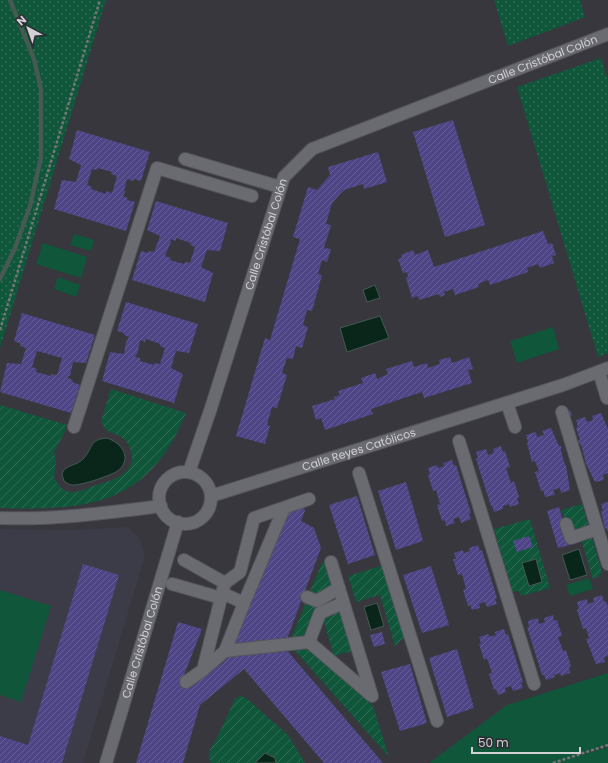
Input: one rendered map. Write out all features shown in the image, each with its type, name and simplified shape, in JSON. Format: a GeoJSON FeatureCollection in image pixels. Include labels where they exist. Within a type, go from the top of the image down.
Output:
{"type":"FeatureCollection","features":[{"type":"Feature","properties":{"kind":"street","name":"Calle Cristóbal Colón"},"geometry":{"type":"LineString","coordinates":[[189,472],[211,408],[284,177],[312,148],[608,34]]}},
{"type":"Feature","properties":{"kind":"street"},"geometry":{"type":"LineString","coordinates":[[185,159],[280,187]]}},
{"type":"Feature","properties":{"kind":"street"},"geometry":{"type":"LineString","coordinates":[[74,427],[157,168],[252,196]]}},
{"type":"Feature","properties":{"kind":"street","name":"Calle Reyes Católicos"},"geometry":{"type":"LineString","coordinates":[[211,496],[603,370],[608,398]]}},
{"type":"Feature","properties":{"kind":"street"},"geometry":{"type":"LineString","coordinates":[[507,402],[514,427]]}},
{"type":"Feature","properties":{"kind":"street"},"geometry":{"type":"LineString","coordinates":[[562,412],[608,564]]}},
{"type":"Feature","properties":{"kind":"street"},"geometry":{"type":"LineString","coordinates":[[459,441],[534,684]]}},
{"type":"Feature","properties":{"kind":"street"},"geometry":{"type":"LineString","coordinates":[[189,472],[197,475],[204,480],[209,487],[211,496],[207,512],[201,518],[190,523],[178,522],[164,513],[161,506],[161,489],[166,481],[176,474],[189,472]]}},
{"type":"Feature","properties":{"kind":"street"},"geometry":{"type":"LineString","coordinates":[[359,473],[437,721]]}},
{"type":"Feature","properties":{"kind":"street"},"geometry":{"type":"LineString","coordinates":[[203,670],[223,592],[240,572],[254,518],[309,499]]}},
{"type":"Feature","properties":{"kind":"street"},"geometry":{"type":"LineString","coordinates":[[0,518],[35,519],[106,513],[161,506]]}},
{"type":"Feature","properties":{"kind":"street"},"geometry":{"type":"LineString","coordinates":[[186,682],[225,651],[284,508]]}},
{"type":"Feature","properties":{"kind":"street","name":"Calle Cristóbal Colón"},"geometry":{"type":"LineString","coordinates":[[106,763],[178,522]]}},
{"type":"Feature","properties":{"kind":"street"},"geometry":{"type":"LineString","coordinates":[[566,524],[571,538],[597,529]]}},
{"type":"Feature","properties":{"kind":"street"},"geometry":{"type":"LineString","coordinates":[[184,560],[223,592],[244,603]]}},
{"type":"Feature","properties":{"kind":"street"},"geometry":{"type":"LineString","coordinates":[[225,651],[310,642],[372,696],[331,562]]}},
{"type":"Feature","properties":{"kind":"street"},"geometry":{"type":"LineString","coordinates":[[172,584],[223,592]]}},
{"type":"Feature","properties":{"kind":"street"},"geometry":{"type":"LineString","coordinates":[[307,598],[317,601],[339,588]]}},
{"type":"Feature","properties":{"kind":"street"},"geometry":{"type":"LineString","coordinates":[[310,642],[320,613],[344,603]]}},
{"type":"Feature","properties":{"kind":"path"},"geometry":{"type":"LineString","coordinates":[[0,330],[100,0]]}},
{"type":"Feature","properties":{"kind":"path"},"geometry":{"type":"LineString","coordinates":[[553,763],[608,744]]}},
{"type":"Feature","properties":{"kind":"shaded area"},"geometry":{"type":"Polygon","coordinates":[[[375,285],[380,298],[367,302],[363,290],[375,285]]]}},
{"type":"Feature","properties":{"kind":"shaded area"},"geometry":{"type":"Polygon","coordinates":[[[380,316],[389,338],[347,352],[340,328],[380,316]]]}},
{"type":"Feature","properties":{"kind":"shaded area"},"geometry":{"type":"Polygon","coordinates":[[[106,438],[116,442],[123,450],[125,460],[119,470],[104,477],[82,484],[71,485],[64,481],[62,474],[66,468],[81,461],[94,443],[106,438]]]}},
{"type":"Feature","properties":{"kind":"shaded area"},"geometry":{"type":"Polygon","coordinates":[[[127,527],[139,537],[145,555],[83,763],[0,763],[0,529],[76,530],[127,527]]]}},
{"type":"Feature","properties":{"kind":"shaded area"},"geometry":{"type":"Polygon","coordinates":[[[579,549],[587,575],[570,580],[562,555],[579,549]]]}},
{"type":"Feature","properties":{"kind":"shaded area"},"geometry":{"type":"Polygon","coordinates":[[[536,559],[542,582],[529,586],[522,563],[536,559]]]}},
{"type":"Feature","properties":{"kind":"shaded area"},"geometry":{"type":"Polygon","coordinates":[[[377,603],[384,626],[371,630],[364,607],[377,603]]]}},
{"type":"Feature","properties":{"kind":"shaded area"},"geometry":{"type":"Polygon","coordinates":[[[265,753],[275,758],[276,763],[255,763],[265,753]]]}},
{"type":"Feature","properties":{"kind":"green space"},"geometry":{"type":"Polygon","coordinates":[[[0,0],[106,0],[0,348],[0,0]]]}},
{"type":"Feature","properties":{"kind":"green space"},"geometry":{"type":"Polygon","coordinates":[[[494,0],[580,0],[585,17],[508,46],[494,0]]]}},
{"type":"Feature","properties":{"kind":"green space"},"geometry":{"type":"Polygon","coordinates":[[[601,58],[608,81],[608,353],[598,357],[517,87],[601,58]]]}},
{"type":"Feature","properties":{"kind":"green space"},"geometry":{"type":"Polygon","coordinates":[[[74,234],[94,240],[91,251],[70,245],[74,234]]]}},
{"type":"Feature","properties":{"kind":"green space"},"geometry":{"type":"Polygon","coordinates":[[[43,243],[87,257],[81,278],[36,264],[43,243]]]}},
{"type":"Feature","properties":{"kind":"green space"},"geometry":{"type":"Polygon","coordinates":[[[58,277],[80,285],[76,297],[54,289],[58,277]]]}},
{"type":"Feature","properties":{"kind":"green space"},"geometry":{"type":"Polygon","coordinates":[[[553,327],[559,349],[517,363],[510,341],[553,327]]]}},
{"type":"Feature","properties":{"kind":"green space"},"geometry":{"type":"Polygon","coordinates":[[[111,389],[186,413],[171,443],[154,467],[135,484],[113,496],[89,503],[32,509],[0,508],[0,405],[67,425],[54,453],[56,460],[54,478],[64,490],[75,492],[116,478],[128,469],[131,463],[132,455],[125,440],[107,430],[101,421],[111,389]]]}},
{"type":"Feature","properties":{"kind":"green space"},"geometry":{"type":"Polygon","coordinates":[[[582,504],[602,572],[598,577],[593,579],[579,533],[571,535],[561,510],[582,504]]]}},
{"type":"Feature","properties":{"kind":"green space"},"geometry":{"type":"Polygon","coordinates":[[[530,519],[550,588],[521,596],[519,591],[512,592],[494,529],[530,519]]]}},
{"type":"Feature","properties":{"kind":"green space"},"geometry":{"type":"Polygon","coordinates":[[[328,561],[336,588],[317,599],[308,596],[322,563],[328,561]]]}},
{"type":"Feature","properties":{"kind":"green space"},"geometry":{"type":"Polygon","coordinates":[[[384,565],[404,629],[404,637],[395,646],[380,595],[356,602],[348,576],[384,565]]]}},
{"type":"Feature","properties":{"kind":"green space"},"geometry":{"type":"Polygon","coordinates":[[[589,578],[593,589],[570,596],[566,585],[589,578]]]}},
{"type":"Feature","properties":{"kind":"green space"},"geometry":{"type":"Polygon","coordinates":[[[0,590],[51,606],[21,702],[0,695],[0,590]]]}},
{"type":"Feature","properties":{"kind":"green space"},"geometry":{"type":"Polygon","coordinates":[[[338,591],[340,598],[309,637],[291,639],[307,600],[338,591]]]}},
{"type":"Feature","properties":{"kind":"green space"},"geometry":{"type":"Polygon","coordinates":[[[343,608],[356,650],[334,656],[322,615],[343,608]]]}},
{"type":"Feature","properties":{"kind":"green space"},"geometry":{"type":"Polygon","coordinates":[[[291,646],[306,646],[373,706],[389,757],[291,646]]]}},
{"type":"Feature","properties":{"kind":"green space"},"geometry":{"type":"Polygon","coordinates":[[[608,673],[608,745],[560,761],[608,747],[608,763],[429,763],[507,705],[608,673]]]}},
{"type":"Feature","properties":{"kind":"green space"},"geometry":{"type":"Polygon","coordinates":[[[240,696],[246,698],[288,735],[305,763],[211,763],[209,757],[210,749],[215,742],[235,699],[240,696]]]}},
{"type":"Feature","properties":{"kind":"building"},"geometry":{"type":"Polygon","coordinates":[[[453,120],[485,225],[445,237],[413,132],[453,120]]]}},
{"type":"Feature","properties":{"kind":"building"},"geometry":{"type":"Polygon","coordinates":[[[77,130],[150,152],[141,181],[127,179],[124,191],[126,191],[123,196],[128,198],[127,200],[135,202],[126,231],[54,209],[62,180],[76,182],[81,165],[69,159],[77,130]],[[98,168],[97,170],[92,169],[87,185],[92,187],[91,189],[106,194],[106,191],[112,193],[117,176],[111,174],[112,172],[98,168]]]}},
{"type":"Feature","properties":{"kind":"building"},"geometry":{"type":"Polygon","coordinates":[[[378,152],[387,182],[364,189],[363,184],[344,190],[332,203],[326,224],[331,225],[324,248],[331,249],[327,262],[322,260],[318,274],[322,275],[312,311],[307,310],[303,325],[308,327],[302,348],[296,346],[293,359],[287,358],[282,373],[287,375],[277,408],[272,407],[267,425],[270,426],[265,444],[236,436],[265,338],[270,340],[300,239],[293,237],[308,187],[317,190],[330,175],[328,167],[378,152]]]}},
{"type":"Feature","properties":{"kind":"building"},"geometry":{"type":"Polygon","coordinates":[[[156,201],[228,223],[220,251],[207,250],[201,267],[213,273],[205,302],[132,280],[141,251],[148,253],[149,251],[154,252],[160,236],[147,230],[156,201]],[[176,238],[176,241],[170,239],[171,242],[165,256],[171,258],[170,260],[184,264],[185,262],[190,263],[195,247],[190,245],[191,243],[176,238]]]}},
{"type":"Feature","properties":{"kind":"building"},"geometry":{"type":"Polygon","coordinates":[[[543,231],[548,244],[552,243],[556,255],[552,256],[554,263],[540,268],[538,264],[527,268],[528,272],[490,285],[488,280],[478,284],[479,287],[455,295],[453,289],[444,292],[445,295],[440,297],[439,294],[419,300],[418,296],[412,298],[406,278],[408,277],[407,272],[403,273],[398,259],[402,258],[401,255],[413,250],[415,255],[428,250],[434,267],[543,231]]]}},
{"type":"Feature","properties":{"kind":"building"},"geometry":{"type":"Polygon","coordinates":[[[126,302],[198,324],[189,353],[176,351],[171,368],[183,374],[174,403],[102,381],[110,352],[124,354],[126,342],[129,337],[124,335],[124,333],[117,331],[126,302]],[[146,339],[145,342],[140,340],[138,352],[135,357],[140,358],[140,361],[154,365],[154,363],[160,364],[165,348],[160,346],[160,344],[146,339]]]}},
{"type":"Feature","properties":{"kind":"building"},"geometry":{"type":"Polygon","coordinates":[[[22,313],[95,335],[86,363],[73,362],[70,376],[68,376],[68,378],[73,380],[72,382],[80,385],[71,413],[0,392],[7,363],[21,364],[26,348],[20,346],[21,344],[14,341],[22,313]],[[37,351],[32,367],[37,369],[36,372],[51,376],[51,374],[57,375],[62,358],[37,351]]]}},
{"type":"Feature","properties":{"kind":"building"},"geometry":{"type":"Polygon","coordinates":[[[450,357],[452,363],[469,357],[473,369],[468,370],[472,383],[424,398],[422,392],[371,409],[373,414],[325,430],[321,418],[316,420],[312,406],[335,399],[334,397],[340,395],[338,391],[363,383],[361,378],[375,373],[377,379],[388,374],[386,369],[412,361],[414,367],[427,363],[428,368],[440,364],[439,360],[450,357]]]}},
{"type":"Feature","properties":{"kind":"building"},"geometry":{"type":"Polygon","coordinates":[[[570,410],[572,416],[567,418],[565,412],[570,410]]]}},
{"type":"Feature","properties":{"kind":"building"},"geometry":{"type":"Polygon","coordinates":[[[601,413],[608,429],[608,473],[603,475],[604,480],[595,482],[586,464],[581,444],[580,445],[578,441],[580,440],[576,428],[578,427],[576,420],[585,417],[587,422],[593,420],[592,416],[601,413]]]}},
{"type":"Feature","properties":{"kind":"building"},"geometry":{"type":"Polygon","coordinates":[[[551,428],[559,446],[561,446],[570,490],[561,493],[560,488],[553,490],[555,495],[545,497],[543,490],[541,491],[535,472],[539,471],[535,461],[532,462],[526,435],[536,432],[537,437],[544,435],[542,431],[551,428]]]}},
{"type":"Feature","properties":{"kind":"building"},"geometry":{"type":"Polygon","coordinates":[[[501,446],[503,452],[505,451],[510,467],[506,468],[511,483],[514,481],[519,497],[517,498],[519,504],[510,507],[509,504],[503,506],[503,509],[494,512],[476,459],[478,458],[476,452],[486,449],[488,455],[494,453],[493,449],[501,446]]]}},
{"type":"Feature","properties":{"kind":"building"},"geometry":{"type":"Polygon","coordinates":[[[452,460],[454,466],[456,465],[471,513],[469,514],[471,519],[461,523],[459,517],[453,519],[455,523],[446,526],[445,520],[442,521],[437,505],[440,504],[436,490],[433,491],[428,475],[430,474],[428,468],[437,465],[438,468],[444,466],[443,463],[452,460]]]}},
{"type":"Feature","properties":{"kind":"building"},"geometry":{"type":"Polygon","coordinates":[[[406,482],[423,541],[396,550],[378,491],[406,482]]]}},
{"type":"Feature","properties":{"kind":"building"},"geometry":{"type":"Polygon","coordinates":[[[357,496],[375,555],[348,564],[329,505],[357,496]]]}},
{"type":"Feature","properties":{"kind":"building"},"geometry":{"type":"Polygon","coordinates":[[[608,502],[608,532],[606,528],[605,529],[601,504],[608,502]]]}},
{"type":"Feature","properties":{"kind":"building"},"geometry":{"type":"Polygon","coordinates":[[[303,504],[305,511],[301,521],[314,528],[321,548],[284,647],[383,763],[324,763],[244,669],[200,705],[183,763],[136,763],[178,622],[202,629],[182,680],[216,664],[220,665],[229,657],[287,509],[303,504]]]}},
{"type":"Feature","properties":{"kind":"building"},"geometry":{"type":"Polygon","coordinates":[[[559,507],[570,545],[558,548],[547,511],[559,507]]]}},
{"type":"Feature","properties":{"kind":"building"},"geometry":{"type":"Polygon","coordinates":[[[529,536],[533,547],[517,552],[513,541],[529,536]]]}},
{"type":"Feature","properties":{"kind":"building"},"geometry":{"type":"Polygon","coordinates":[[[478,545],[480,551],[482,550],[497,598],[495,599],[497,604],[487,607],[485,602],[479,604],[480,608],[472,610],[470,605],[468,606],[463,590],[466,589],[462,574],[458,575],[453,559],[456,559],[454,553],[463,550],[464,553],[470,551],[469,548],[478,545]]]}},
{"type":"Feature","properties":{"kind":"building"},"geometry":{"type":"Polygon","coordinates":[[[83,564],[119,575],[62,763],[0,763],[0,736],[28,745],[83,564]]]}},
{"type":"Feature","properties":{"kind":"building"},"geometry":{"type":"Polygon","coordinates":[[[431,566],[449,625],[422,633],[403,575],[431,566]]]}},
{"type":"Feature","properties":{"kind":"building"},"geometry":{"type":"Polygon","coordinates":[[[602,595],[604,602],[606,601],[608,607],[608,656],[604,657],[605,662],[596,664],[586,639],[589,638],[586,628],[583,629],[577,610],[579,609],[577,602],[587,599],[588,604],[594,602],[593,598],[602,595]]]}},
{"type":"Feature","properties":{"kind":"building"},"geometry":{"type":"Polygon","coordinates":[[[553,615],[554,621],[557,620],[562,636],[558,637],[563,651],[566,650],[571,666],[569,667],[570,673],[561,676],[560,673],[554,675],[555,677],[546,680],[544,675],[542,675],[527,627],[529,627],[528,621],[538,618],[539,624],[545,622],[544,618],[553,615]]]}},
{"type":"Feature","properties":{"kind":"building"},"geometry":{"type":"Polygon","coordinates":[[[504,629],[506,635],[508,634],[523,682],[521,683],[523,688],[513,691],[511,686],[505,688],[506,692],[498,695],[496,689],[494,690],[489,674],[492,673],[487,658],[484,660],[479,644],[481,643],[479,637],[489,634],[489,637],[496,635],[495,632],[504,629]]]}},
{"type":"Feature","properties":{"kind":"building"},"geometry":{"type":"Polygon","coordinates":[[[382,632],[385,644],[374,647],[370,635],[382,632]]]}},
{"type":"Feature","properties":{"kind":"building"},"geometry":{"type":"Polygon","coordinates":[[[457,649],[474,708],[447,717],[429,658],[457,649]]]}},
{"type":"Feature","properties":{"kind":"building"},"geometry":{"type":"Polygon","coordinates":[[[410,664],[427,723],[400,731],[381,672],[410,664]]]}},
{"type":"Feature","properties":{"kind":"waterway"},"geometry":{"type":"LineString","coordinates":[[0,279],[15,248],[30,206],[41,157],[41,89],[34,59],[10,0]]}}]}
